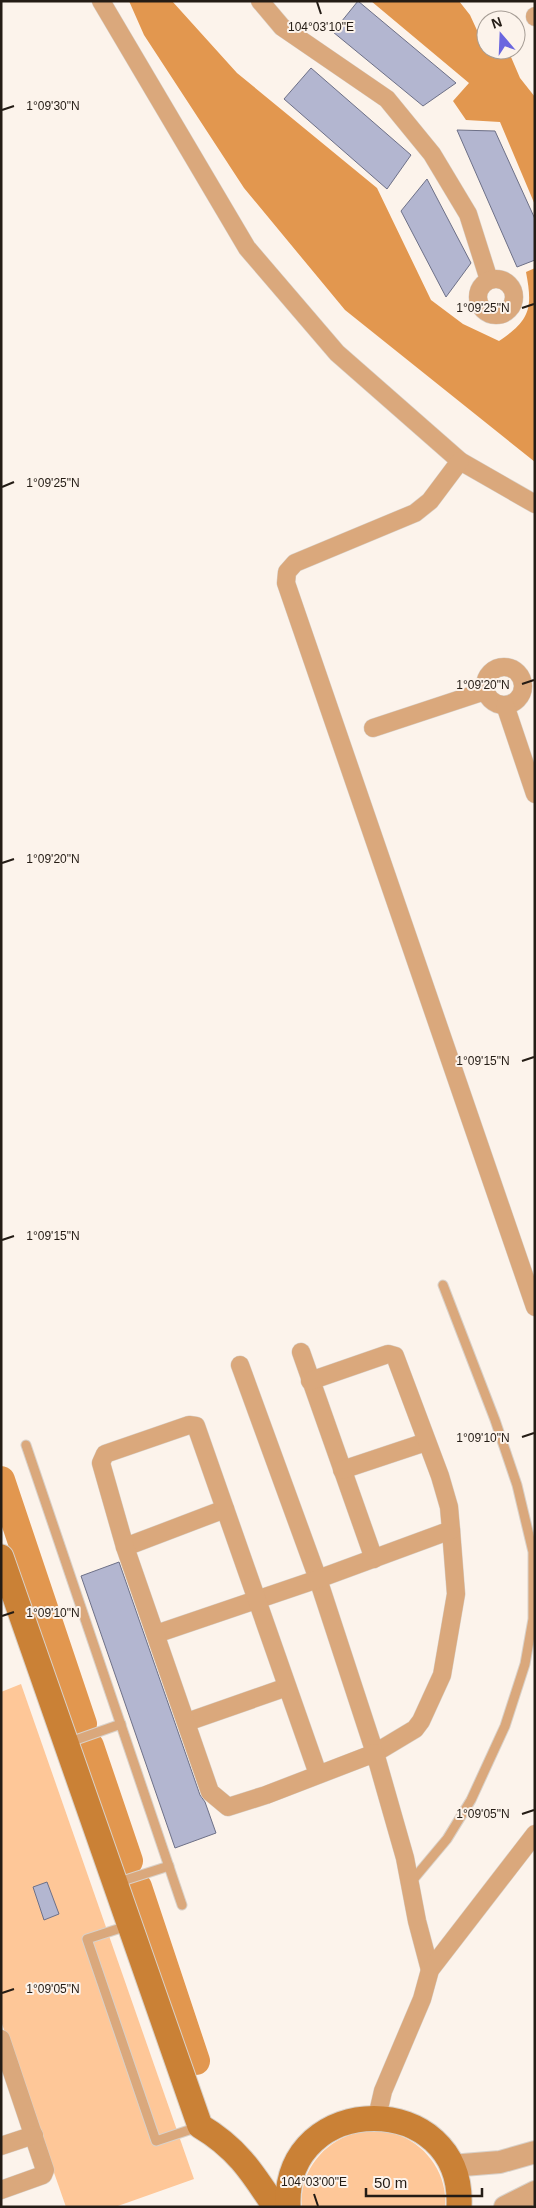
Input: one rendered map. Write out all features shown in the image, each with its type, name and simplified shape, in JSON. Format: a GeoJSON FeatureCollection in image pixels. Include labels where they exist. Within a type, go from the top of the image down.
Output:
{"type":"FeatureCollection","features":[{"type":"Feature","properties":{"kind":"main road"},"geometry":{"type":"LineString","coordinates":[[1,1557],[200,2126],[222,2138],[243,2159],[275,2207]]}},
{"type":"Feature","properties":{"kind":"main road"},"geometry":{"type":"LineString","coordinates":[[288,2207],[293,2173],[298,2161],[315,2140],[326,2131],[350,2120],[377,2117],[403,2122],[415,2127],[436,2144],[451,2166],[458,2191],[459,2207]]}},
{"type":"Feature","properties":{"kind":"street"},"geometry":{"type":"LineString","coordinates":[[101,1],[246,248],[337,353],[460,461],[535,504]]}},
{"type":"Feature","properties":{"kind":"street"},"geometry":{"type":"LineString","coordinates":[[260,1],[282,27],[387,99],[432,154],[468,214],[489,280]]}},
{"type":"Feature","properties":{"kind":"street"},"geometry":{"type":"LineString","coordinates":[[460,461],[430,501],[415,513],[295,563],[287,572],[286,583],[535,1307]]}},
{"type":"Feature","properties":{"kind":"street"},"geometry":{"type":"LineString","coordinates":[[502,668],[515,671],[528,684],[522,688],[516,700],[505,705],[492,702],[485,691],[487,678],[496,669],[502,668]]}},
{"type":"Feature","properties":{"kind":"street"},"geometry":{"type":"LineString","coordinates":[[372,728],[485,691]]}},
{"type":"Feature","properties":{"kind":"street"},"geometry":{"type":"LineString","coordinates":[[505,705],[535,794]]}},
{"type":"Feature","properties":{"kind":"street"},"geometry":{"type":"LineString","coordinates":[[301,1352],[374,1559]]}},
{"type":"Feature","properties":{"kind":"street"},"geometry":{"type":"LineString","coordinates":[[310,1380],[392,1354],[396,1358],[440,1476],[448,1507],[456,1594],[442,1675],[425,1714],[415,1729],[375,1753],[266,1795],[228,1807],[210,1792],[125,1547],[100,1463],[105,1454],[193,1424],[225,1509],[318,1774]]}},
{"type":"Feature","properties":{"kind":"street"},"geometry":{"type":"LineString","coordinates":[[240,1365],[318,1579],[375,1753],[410,1882],[417,1921],[430,1970]]}},
{"type":"Feature","properties":{"kind":"street"},"geometry":{"type":"LineString","coordinates":[[342,1470],[426,1442]]}},
{"type":"Feature","properties":{"kind":"street"},"geometry":{"type":"LineString","coordinates":[[125,1547],[225,1509]]}},
{"type":"Feature","properties":{"kind":"street"},"geometry":{"type":"LineString","coordinates":[[156,1634],[318,1579],[451,1530]]}},
{"type":"Feature","properties":{"kind":"street"},"geometry":{"type":"LineString","coordinates":[[187,1722],[287,1687]]}},
{"type":"Feature","properties":{"kind":"street"},"geometry":{"type":"LineString","coordinates":[[377,2117],[383,2091],[422,1999],[430,1970],[535,1834]]}},
{"type":"Feature","properties":{"kind":"street"},"geometry":{"type":"LineString","coordinates":[[1,2039],[45,2173],[1,2190]]}},
{"type":"Feature","properties":{"kind":"street"},"geometry":{"type":"LineString","coordinates":[[1,2146],[34,2135]]}},
{"type":"Feature","properties":{"kind":"street"},"geometry":{"type":"LineString","coordinates":[[451,2166],[500,2162],[535,2152]]}},
{"type":"Feature","properties":{"kind":"street"},"geometry":{"type":"LineString","coordinates":[[505,2207],[535,2192]]}},
{"type":"Feature","properties":{"kind":"lane"},"geometry":{"type":"LineString","coordinates":[[410,1882],[447,1840],[471,1800],[505,1726],[524,1664],[533,1619],[533,1552],[517,1485],[495,1420],[443,1284]]}},
{"type":"Feature","properties":{"kind":"lane"},"geometry":{"type":"LineString","coordinates":[[26,1445],[182,1905]]}},
{"type":"Feature","properties":{"kind":"lane"},"geometry":{"type":"LineString","coordinates":[[66,1743],[121,1724]]}},
{"type":"Feature","properties":{"kind":"lane"},"geometry":{"type":"LineString","coordinates":[[116,1883],[169,1866]]}},
{"type":"Feature","properties":{"kind":"lane"},"geometry":{"type":"LineString","coordinates":[[130,1925],[87,1939],[156,2141],[200,2126]]}},
{"type":"Feature","properties":{"kind":"shaded area"},"geometry":{"type":"Polygon","coordinates":[[[129,1],[172,1],[237,73],[377,188],[431,300],[463,324],[499,341],[509,334],[523,320],[527,312],[529,295],[526,272],[535,268],[535,462],[345,310],[244,188],[144,35],[129,1]]]}},
{"type":"Feature","properties":{"kind":"shaded area"},"geometry":{"type":"Polygon","coordinates":[[[371,1],[459,1],[470,15],[476,28],[476,60],[512,60],[520,78],[535,97],[535,205],[500,122],[466,120],[453,101],[469,83],[371,1]]]}},
{"type":"Feature","properties":{"kind":"shaded area"},"geometry":{"type":"Polygon","coordinates":[[[21,1684],[194,2179],[115,2207],[66,2207],[1,2021],[1,1692],[21,1684]]]}},
{"type":"Feature","properties":{"kind":"shaded area"},"geometry":{"type":"Polygon","coordinates":[[[374,2130],[401,2136],[420,2147],[428,2155],[440,2174],[445,2196],[445,2207],[302,2207],[304,2184],[313,2164],[320,2155],[328,2147],[347,2136],[374,2130]]]}},
{"type":"Feature","properties":{"kind":"building"},"geometry":{"type":"Polygon","coordinates":[[[358,1],[456,83],[423,106],[333,32],[358,1]]]}},
{"type":"Feature","properties":{"kind":"building"},"geometry":{"type":"Polygon","coordinates":[[[311,68],[411,155],[387,189],[284,99],[311,68]]]}},
{"type":"Feature","properties":{"kind":"building"},"geometry":{"type":"Polygon","coordinates":[[[457,130],[495,131],[535,219],[535,260],[517,267],[457,130]]]}},
{"type":"Feature","properties":{"kind":"building"},"geometry":{"type":"Polygon","coordinates":[[[427,179],[471,263],[446,297],[401,211],[427,179]]]}},
{"type":"Feature","properties":{"kind":"building"},"geometry":{"type":"Polygon","coordinates":[[[119,1562],[200,1795],[205,1802],[216,1833],[175,1848],[81,1576],[119,1562]]]}},
{"type":"Feature","properties":{"kind":"building"},"geometry":{"type":"Polygon","coordinates":[[[47,1882],[59,1914],[44,1920],[33,1887],[47,1882]]]}},
{"type":"Feature","properties":{"kind":"waterway"},"geometry":{"type":"LineString","coordinates":[[1,1480],[83,1724]]}},
{"type":"Feature","properties":{"kind":"waterway"},"geometry":{"type":"LineString","coordinates":[[90,1746],[129,1861]]}},
{"type":"Feature","properties":{"kind":"waterway"},"geometry":{"type":"LineString","coordinates":[[138,1887],[196,2061]]}}]}
